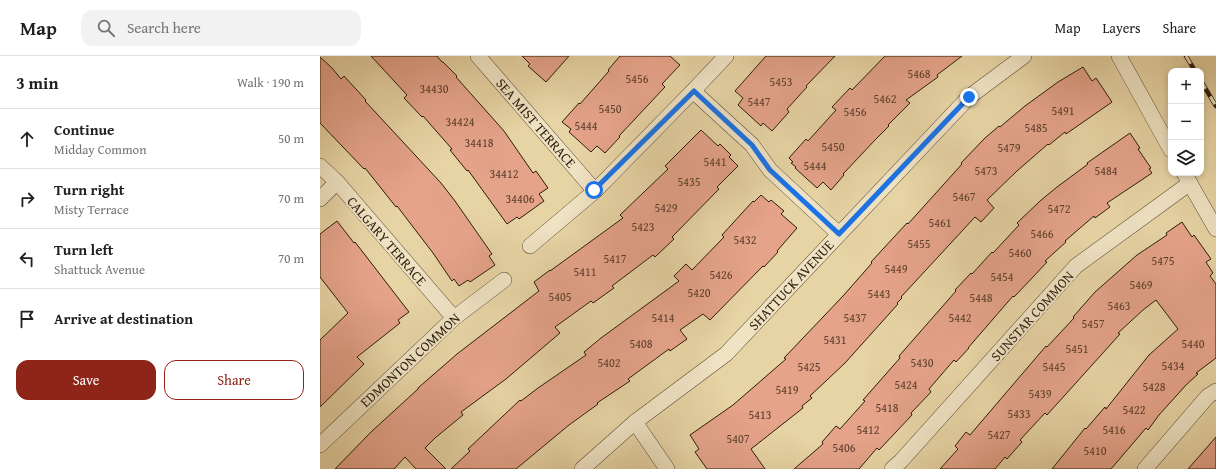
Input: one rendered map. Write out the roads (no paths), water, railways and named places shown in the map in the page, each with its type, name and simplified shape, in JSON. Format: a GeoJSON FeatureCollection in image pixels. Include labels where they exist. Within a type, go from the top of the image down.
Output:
{"type":"FeatureCollection","features":[{"type":"Feature","properties":{"kind":"street","name":"SEA MIST TERRACE"},"geometry":{"type":"LineString","coordinates":[[478,56],[594,190]]}},
{"type":"Feature","properties":{"kind":"street"},"geometry":{"type":"LineString","coordinates":[[530,246],[594,190],[694,91],[726,56]]}},
{"type":"Feature","properties":{"kind":"street","name":"SHATTUCK AVENUE"},"geometry":{"type":"LineString","coordinates":[[582,469],[635,422],[726,354],[969,97],[1024,56]]}},
{"type":"Feature","properties":{"kind":"street"},"geometry":{"type":"LineString","coordinates":[[1118,56],[1168,145]]}},
{"type":"Feature","properties":{"kind":"street"},"geometry":{"type":"LineString","coordinates":[[694,91],[752,145],[770,170],[839,234]]}},
{"type":"Feature","properties":{"kind":"street","name":"CALGARY TERRACE"},"geometry":{"type":"LineString","coordinates":[[320,166],[337,182],[454,318]]}},
{"type":"Feature","properties":{"kind":"street"},"geometry":{"type":"LineString","coordinates":[[1187,178],[1216,229]]}},
{"type":"Feature","properties":{"kind":"street","name":"SUNSTAR COMMON"},"geometry":{"type":"LineString","coordinates":[[900,466],[1076,266],[1187,178]]}},
{"type":"Feature","properties":{"kind":"street"},"geometry":{"type":"LineString","coordinates":[[320,199],[337,182]]}},
{"type":"Feature","properties":{"kind":"street","name":"EDMONTON COMMON"},"geometry":{"type":"LineString","coordinates":[[320,445],[454,318],[504,280]]}},
{"type":"Feature","properties":{"kind":"street"},"geometry":{"type":"LineString","coordinates":[[1145,469],[1208,396],[1216,391]]}},
{"type":"Feature","properties":{"kind":"street"},"geometry":{"type":"LineString","coordinates":[[635,422],[667,469]]}},
{"type":"Feature","properties":{"kind":"railway"},"geometry":{"type":"LineString","coordinates":[[1186,56],[1193,68]]}},
{"type":"Feature","properties":{"kind":"railway"},"geometry":{"type":"LineString","coordinates":[[1204,86],[1216,106]]}}]}
